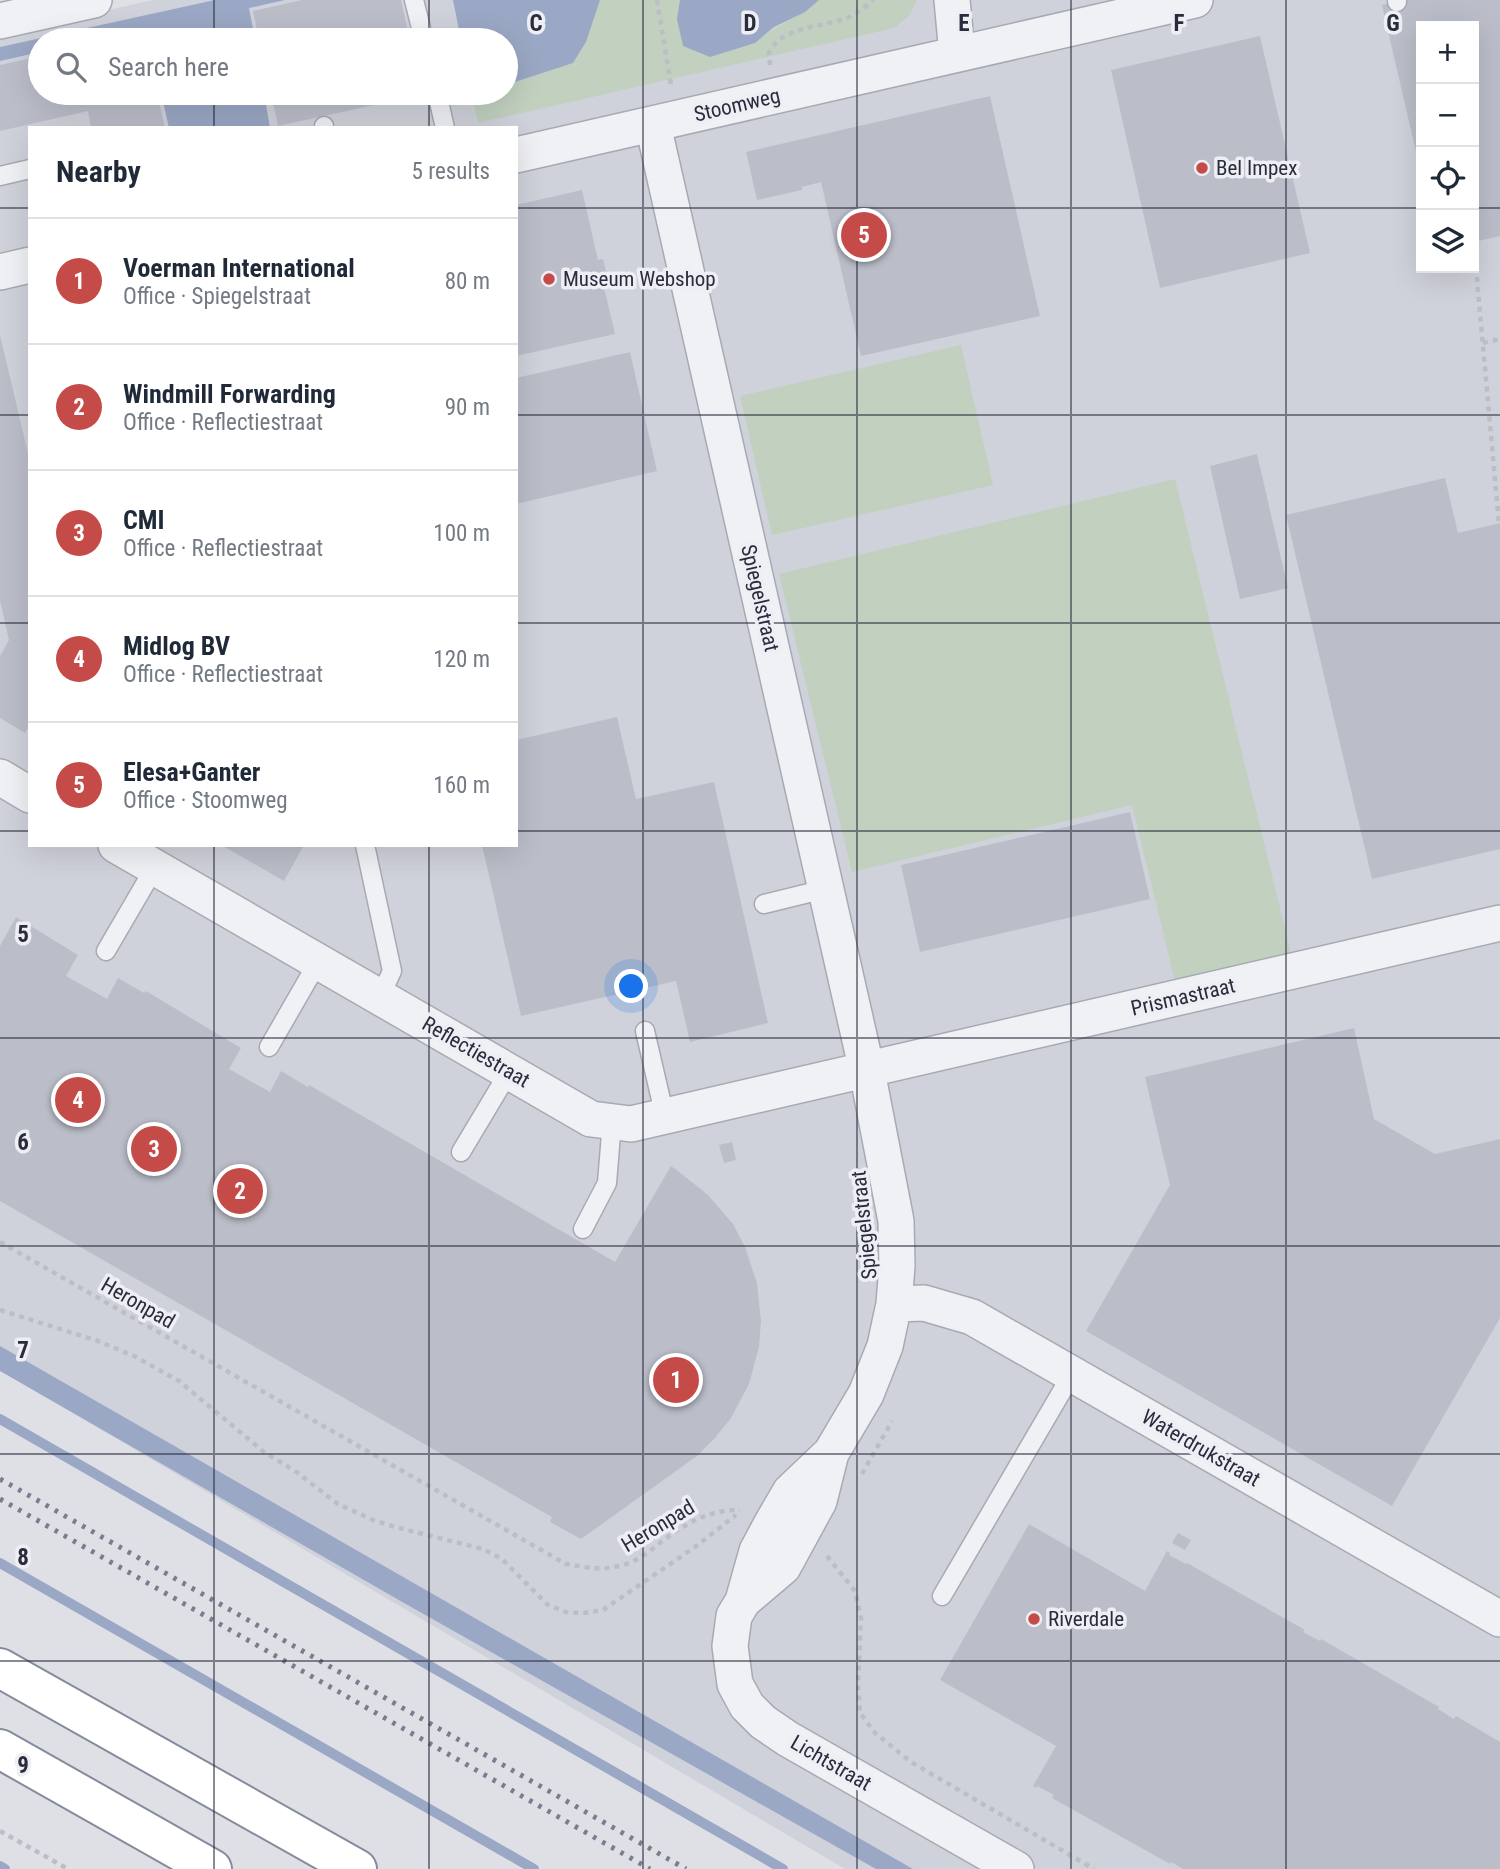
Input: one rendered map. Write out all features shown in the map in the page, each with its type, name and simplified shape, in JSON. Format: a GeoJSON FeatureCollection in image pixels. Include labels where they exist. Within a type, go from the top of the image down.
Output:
{"type":"FeatureCollection","features":[{"type":"Feature","properties":{"kind":"highway"},"geometry":{"type":"LineString","coordinates":[[0,1668],[357,1869]]}},
{"type":"Feature","properties":{"kind":"highway"},"geometry":{"type":"LineString","coordinates":[[0,1749],[212,1869]]}},
{"type":"Feature","properties":{"kind":"street"},"geometry":{"type":"LineString","coordinates":[[0,21],[94,0]]}},
{"type":"Feature","properties":{"kind":"street"},"geometry":{"type":"LineString","coordinates":[[952,0],[957,54]]}},
{"type":"Feature","properties":{"kind":"street","name":"Stoomweg"},"geometry":{"type":"LineString","coordinates":[[518,155],[1195,0]]}},
{"type":"Feature","properties":{"kind":"street","name":"Spiegelstraat"},"geometry":{"type":"LineString","coordinates":[[666,122],[825,889],[867,1071],[895,1221],[897,1266],[894,1304],[885,1346],[866,1394],[831,1454],[819,1501],[783,1567],[743,1601]]}},
{"type":"Feature","properties":{"kind":"street"},"geometry":{"type":"LineString","coordinates":[[0,271],[28,265]]}},
{"type":"Feature","properties":{"kind":"street"},"geometry":{"type":"LineString","coordinates":[[0,777],[28,793]]}},
{"type":"Feature","properties":{"kind":"street","name":"Reflectiestraat"},"geometry":{"type":"LineString","coordinates":[[120,847],[591,1119],[631,1124],[867,1071]]}},
{"type":"Feature","properties":{"kind":"street","name":"Prismastraat"},"geometry":{"type":"LineString","coordinates":[[867,1071],[1500,922]]}},
{"type":"Feature","properties":{"kind":"street","name":"Waterdrukstraat"},"geometry":{"type":"LineString","coordinates":[[894,1304],[924,1303],[972,1317],[1500,1619]]}},
{"type":"Feature","properties":{"kind":"street","name":"Spiegelstraat"},"geometry":{"type":"LineString","coordinates":[[743,1601],[757,1551],[790,1492],[831,1454]]}},
{"type":"Feature","properties":{"kind":"street","name":"Lichtstraat"},"geometry":{"type":"LineString","coordinates":[[743,1601],[734,1616],[730,1646],[736,1684],[747,1706],[763,1722],[788,1739],[1016,1869]]}},
{"type":"Feature","properties":{"kind":"lane"},"geometry":{"type":"LineString","coordinates":[[414,0],[421,28]]}},
{"type":"Feature","properties":{"kind":"lane"},"geometry":{"type":"LineString","coordinates":[[439,105],[444,126]]}},
{"type":"Feature","properties":{"kind":"lane"},"geometry":{"type":"LineString","coordinates":[[0,176],[28,169]]}},
{"type":"Feature","properties":{"kind":"lane"},"geometry":{"type":"LineString","coordinates":[[365,847],[392,971],[380,997]]}},
{"type":"Feature","properties":{"kind":"lane"},"geometry":{"type":"LineString","coordinates":[[106,951],[155,867]]}},
{"type":"Feature","properties":{"kind":"lane"},"geometry":{"type":"LineString","coordinates":[[764,904],[825,889]]}},
{"type":"Feature","properties":{"kind":"lane"},"geometry":{"type":"LineString","coordinates":[[269,1046],[318,962]]}},
{"type":"Feature","properties":{"kind":"lane"},"geometry":{"type":"LineString","coordinates":[[645,1031],[665,1117]]}},
{"type":"Feature","properties":{"kind":"lane"},"geometry":{"type":"LineString","coordinates":[[461,1152],[509,1072]]}},
{"type":"Feature","properties":{"kind":"lane"},"geometry":{"type":"LineString","coordinates":[[583,1229],[607,1183],[612,1122]]}},
{"type":"Feature","properties":{"kind":"lane"},"geometry":{"type":"LineString","coordinates":[[942,1596],[1072,1374]]}},
{"type":"Feature","properties":{"kind":"path"},"geometry":{"type":"LineString","coordinates":[[657,0],[666,122]]}},
{"type":"Feature","properties":{"kind":"path"},"geometry":{"type":"LineString","coordinates":[[772,97],[769,53],[780,39],[815,26],[843,20],[873,0]]}},
{"type":"Feature","properties":{"kind":"path"},"geometry":{"type":"LineString","coordinates":[[1476,273],[1499,524]]}},
{"type":"Feature","properties":{"kind":"path"},"geometry":{"type":"LineString","coordinates":[[1483,343],[1500,339]]}},
{"type":"Feature","properties":{"kind":"path","name":"Heronpad"},"geometry":{"type":"LineString","coordinates":[[0,1242],[566,1564],[595,1570],[621,1566],[644,1556],[694,1520],[723,1509],[743,1510],[695,1547],[603,1609],[584,1613],[566,1612],[548,1605],[502,1559],[483,1549],[384,1523],[338,1504],[295,1471],[264,1452],[179,1381],[134,1356],[98,1340],[0,1310]]}},
{"type":"Feature","properties":{"kind":"path"},"geometry":{"type":"LineString","coordinates":[[799,1537],[823,1552],[855,1591],[861,1618],[858,1685],[860,1713],[875,1733],[911,1762],[1094,1869]]}},
{"type":"Feature","properties":{"kind":"path"},"geometry":{"type":"LineString","coordinates":[[0,1831],[68,1869]]}},
{"type":"Feature","properties":{"kind":"shaded area"},"geometry":{"type":"Polygon","coordinates":[[[153,0],[1500,0],[1500,1869],[845,1869],[0,1370],[0,34],[153,0]]]}},
{"type":"Feature","properties":{"kind":"green space"},"geometry":{"type":"Polygon","coordinates":[[[600,0],[680,0],[677,19],[755,43],[819,0],[917,0],[908,17],[894,28],[478,123],[474,105],[518,105],[518,81],[573,63],[586,42],[600,0]]]}},
{"type":"Feature","properties":{"kind":"green space"},"geometry":{"type":"Polygon","coordinates":[[[961,345],[993,485],[772,535],[740,396],[961,345]]]}},
{"type":"Feature","properties":{"kind":"green space"},"geometry":{"type":"Polygon","coordinates":[[[1175,479],[1291,953],[1175,981],[1132,805],[852,872],[779,574],[1175,479]]]}},
{"type":"Feature","properties":{"kind":"water"},"geometry":{"type":"Polygon","coordinates":[[[215,0],[285,0],[249,8],[253,28],[87,28],[215,0]]]}},
{"type":"Feature","properties":{"kind":"water"},"geometry":{"type":"Polygon","coordinates":[[[453,0],[600,0],[586,42],[573,63],[518,81],[518,28],[459,28],[453,0]]]}},
{"type":"Feature","properties":{"kind":"water"},"geometry":{"type":"Polygon","coordinates":[[[680,0],[819,0],[805,12],[774,27],[755,43],[710,57],[683,46],[677,19],[680,0]]]}},
{"type":"Feature","properties":{"kind":"water"},"geometry":{"type":"Polygon","coordinates":[[[28,41],[28,55],[0,61],[0,47],[28,41]]]}},
{"type":"Feature","properties":{"kind":"water"},"geometry":{"type":"Polygon","coordinates":[[[164,105],[266,105],[270,126],[169,126],[164,105]]]}},
{"type":"Feature","properties":{"kind":"water"},"geometry":{"type":"Polygon","coordinates":[[[0,1346],[913,1869],[876,1869],[404,1603],[0,1371],[0,1346]]]}},
{"type":"Feature","properties":{"kind":"building"},"geometry":{"type":"Polygon","coordinates":[[[302,0],[401,0],[407,28],[257,28],[253,11],[302,0]]]}},
{"type":"Feature","properties":{"kind":"building"},"geometry":{"type":"Polygon","coordinates":[[[1405,0],[1500,0],[1500,236],[1479,241],[1479,21],[1416,21],[1416,152],[1382,5],[1405,0]]]}},
{"type":"Feature","properties":{"kind":"building"},"geometry":{"type":"Polygon","coordinates":[[[1260,36],[1310,253],[1160,288],[1111,70],[1260,36]]]}},
{"type":"Feature","properties":{"kind":"building"},"geometry":{"type":"Polygon","coordinates":[[[28,59],[28,105],[160,105],[165,126],[91,126],[88,111],[0,131],[0,65],[28,59]]]}},
{"type":"Feature","properties":{"kind":"building"},"geometry":{"type":"Polygon","coordinates":[[[990,96],[1040,316],[861,356],[821,182],[802,187],[802,190],[757,200],[746,152],[990,96]]]}},
{"type":"Feature","properties":{"kind":"building"},"geometry":{"type":"Polygon","coordinates":[[[274,105],[374,105],[278,126],[274,105]]]}},
{"type":"Feature","properties":{"kind":"building"},"geometry":{"type":"Polygon","coordinates":[[[582,190],[598,260],[603,259],[609,284],[604,287],[615,334],[518,356],[518,205],[582,190]]]}},
{"type":"Feature","properties":{"kind":"building"},"geometry":{"type":"Polygon","coordinates":[[[0,335],[28,454],[28,728],[25,733],[0,718],[0,656],[9,640],[0,601],[0,335]]]}},
{"type":"Feature","properties":{"kind":"building"},"geometry":{"type":"Polygon","coordinates":[[[630,352],[657,471],[518,504],[518,378],[630,352]]]}},
{"type":"Feature","properties":{"kind":"building"},"geometry":{"type":"Polygon","coordinates":[[[1257,454],[1288,588],[1240,599],[1210,466],[1257,454]]]}},
{"type":"Feature","properties":{"kind":"building"},"geometry":{"type":"Polygon","coordinates":[[[1445,478],[1458,533],[1500,523],[1500,849],[1372,879],[1286,515],[1445,478]]]}},
{"type":"Feature","properties":{"kind":"building"},"geometry":{"type":"Polygon","coordinates":[[[617,717],[636,799],[714,782],[768,1023],[690,1042],[676,981],[521,1016],[482,847],[518,847],[518,740],[617,717]]]}},
{"type":"Feature","properties":{"kind":"building"},"geometry":{"type":"Polygon","coordinates":[[[1130,812],[1150,899],[920,952],[901,865],[1130,812]]]}},
{"type":"Feature","properties":{"kind":"building"},"geometry":{"type":"Polygon","coordinates":[[[224,847],[303,847],[284,881],[224,847]]]}},
{"type":"Feature","properties":{"kind":"building"},"geometry":{"type":"Polygon","coordinates":[[[16,917],[78,955],[66,976],[107,999],[118,978],[144,993],[146,991],[241,1048],[229,1069],[270,1092],[281,1071],[308,1087],[309,1085],[615,1262],[671,1166],[708,1195],[733,1224],[745,1247],[757,1283],[761,1321],[759,1347],[749,1384],[731,1418],[697,1456],[581,1539],[550,1522],[552,1517],[0,1201],[0,946],[16,917]]]}},
{"type":"Feature","properties":{"kind":"building"},"geometry":{"type":"Polygon","coordinates":[[[1354,1028],[1374,1119],[1435,1154],[1500,1139],[1500,1318],[1392,1506],[1086,1331],[1170,1185],[1145,1077],[1354,1028]]]}},
{"type":"Feature","properties":{"kind":"building"},"geometry":{"type":"Polygon","coordinates":[[[732,1142],[736,1160],[724,1163],[719,1145],[732,1142]]]}},
{"type":"Feature","properties":{"kind":"building"},"geometry":{"type":"Polygon","coordinates":[[[1029,1524],[1145,1591],[1167,1551],[1169,1555],[1305,1630],[1303,1632],[1320,1641],[1321,1639],[1439,1707],[1438,1709],[1454,1719],[1456,1716],[1500,1742],[1500,1869],[1183,1869],[1052,1798],[1054,1795],[1033,1786],[1056,1746],[940,1680],[1029,1524]]]}},
{"type":"Feature","properties":{"kind":"building"},"geometry":{"type":"Polygon","coordinates":[[[1178,1533],[1191,1540],[1185,1550],[1172,1543],[1178,1533]]]}},
{"type":"Feature","properties":{"kind":"waterway"},"geometry":{"type":"LineString","coordinates":[[0,1419],[783,1869]]}},
{"type":"Feature","properties":{"kind":"waterway"},"geometry":{"type":"LineString","coordinates":[[0,1563],[534,1869]]}},
{"type":"Feature","properties":{"kind":"waterway"},"geometry":{"type":"LineString","coordinates":[[0,1866],[5,1869]]}},
{"type":"Feature","properties":{"kind":"railway"},"geometry":{"type":"LineString","coordinates":[[0,1479],[686,1869]]}},
{"type":"Feature","properties":{"kind":"railway"},"geometry":{"type":"LineString","coordinates":[[0,1499],[650,1869]]}},
{"type":"Feature","properties":{"kind":"place","name":"Bel Impex"},"geometry":{"type":"Point","coordinates":[1202,168]}},
{"type":"Feature","properties":{"kind":"place","name":"Elesa+Ganter"},"geometry":{"type":"Point","coordinates":[864,235]}},
{"type":"Feature","properties":{"kind":"place","name":"Museum Webshop"},"geometry":{"type":"Point","coordinates":[549,279]}},
{"type":"Feature","properties":{"kind":"place","name":"Midlog BV"},"geometry":{"type":"Point","coordinates":[78,1100]}},
{"type":"Feature","properties":{"kind":"place","name":"CMI"},"geometry":{"type":"Point","coordinates":[154,1149]}},
{"type":"Feature","properties":{"kind":"place","name":"Windmill Forwarding"},"geometry":{"type":"Point","coordinates":[240,1191]}},
{"type":"Feature","properties":{"kind":"place","name":"Voerman International"},"geometry":{"type":"Point","coordinates":[676,1380]}},
{"type":"Feature","properties":{"kind":"place","name":"Riverdale"},"geometry":{"type":"Point","coordinates":[1034,1619]}}]}
